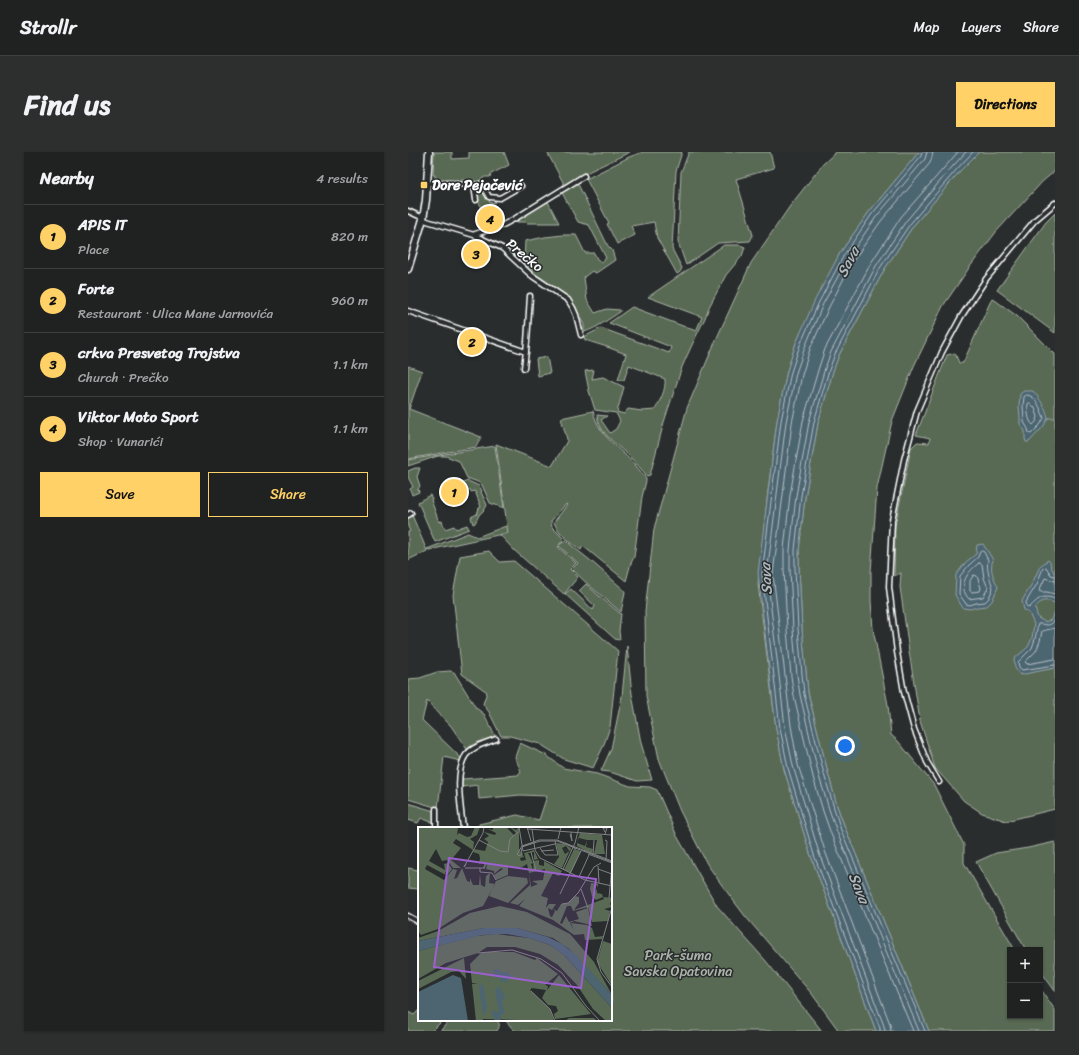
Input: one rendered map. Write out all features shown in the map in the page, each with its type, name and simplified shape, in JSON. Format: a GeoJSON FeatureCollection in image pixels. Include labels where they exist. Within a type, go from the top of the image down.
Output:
{"type":"FeatureCollection","features":[{"type":"Feature","properties":{"kind":"street"},"geometry":{"type":"LineString","coordinates":[[408,269],[410,256],[423,219],[429,152]]}},
{"type":"Feature","properties":{"kind":"street"},"geometry":{"type":"LineString","coordinates":[[474,235],[503,225],[584,176]]}},
{"type":"Feature","properties":{"kind":"street"},"geometry":{"type":"LineString","coordinates":[[427,183],[482,184],[489,197],[500,198],[521,186]]}},
{"type":"Feature","properties":{"kind":"street"},"geometry":{"type":"LineString","coordinates":[[474,185],[476,200]]}},
{"type":"Feature","properties":{"kind":"street"},"geometry":{"type":"LineString","coordinates":[[939,782],[927,762],[914,729],[904,692],[897,652],[889,587],[892,520],[904,460],[917,412],[942,352],[961,317],[986,278],[1034,220],[1055,202]]}},
{"type":"Feature","properties":{"kind":"street","name":"Prečko"},"geometry":{"type":"LineString","coordinates":[[408,211],[427,221],[474,235],[502,248],[531,275],[568,300],[576,315],[581,335]]}},
{"type":"Feature","properties":{"kind":"street"},"geometry":{"type":"LineString","coordinates":[[524,368],[530,296]]}},
{"type":"Feature","properties":{"kind":"street"},"geometry":{"type":"LineString","coordinates":[[408,311],[526,352]]}},
{"type":"Feature","properties":{"kind":"street"},"geometry":{"type":"LineString","coordinates":[[463,827],[459,779],[460,769],[466,755],[483,744],[496,739]]}},
{"type":"Feature","properties":{"kind":"street"},"geometry":{"type":"LineString","coordinates":[[436,809],[436,827]]}},
{"type":"Feature","properties":{"kind":"street"},"geometry":{"type":"LineString","coordinates":[[408,916],[418,921]]}},
{"type":"Feature","properties":{"kind":"green space"},"geometry":{"type":"Polygon","coordinates":[[[434,152],[452,152],[452,159],[469,158],[469,152],[504,152],[509,165],[491,174],[490,177],[485,177],[474,184],[465,182],[465,180],[435,179],[435,175],[433,175],[434,152]]]}},
{"type":"Feature","properties":{"kind":"green space"},"geometry":{"type":"Polygon","coordinates":[[[547,152],[630,152],[590,171],[565,186],[547,152]]]}},
{"type":"Feature","properties":{"kind":"green space"},"geometry":{"type":"Polygon","coordinates":[[[643,152],[682,152],[676,171],[672,249],[682,268],[677,274],[657,238],[654,222],[631,226],[635,235],[617,244],[607,224],[609,223],[586,179],[629,157],[643,152]]]}},
{"type":"Feature","properties":{"kind":"green space"},"geometry":{"type":"Polygon","coordinates":[[[689,152],[770,152],[774,168],[736,179],[753,235],[750,241],[718,243],[686,265],[678,242],[681,172],[689,152]]]}},
{"type":"Feature","properties":{"kind":"green space"},"geometry":{"type":"Polygon","coordinates":[[[836,152],[919,152],[869,212],[840,253],[796,343],[787,371],[777,421],[758,584],[776,728],[784,769],[811,856],[876,1031],[839,1031],[812,994],[745,916],[707,864],[680,811],[659,759],[646,696],[645,611],[654,529],[687,408],[751,263],[790,206],[823,164],[836,152]]]}},
{"type":"Feature","properties":{"kind":"green space"},"geometry":{"type":"Polygon","coordinates":[[[979,152],[1055,152],[1055,171],[1043,181],[996,232],[943,306],[914,366],[892,421],[877,488],[871,572],[873,629],[888,705],[891,735],[898,741],[934,785],[964,845],[964,863],[1013,947],[1007,947],[1007,1019],[1043,1019],[1043,992],[1055,1010],[1055,1031],[929,1031],[837,806],[808,693],[802,629],[799,551],[805,497],[818,423],[833,371],[839,355],[884,270],[913,226],[960,171],[979,152]]]}},
{"type":"Feature","properties":{"kind":"green space"},"geometry":{"type":"Polygon","coordinates":[[[577,182],[608,246],[612,250],[615,260],[596,273],[592,271],[584,277],[587,300],[595,313],[607,309],[620,310],[620,312],[603,323],[584,332],[584,325],[570,298],[537,275],[524,263],[525,241],[563,235],[576,235],[585,253],[594,253],[597,259],[601,262],[606,258],[589,225],[578,222],[561,191],[577,182]]]}},
{"type":"Feature","properties":{"kind":"green space"},"geometry":{"type":"Polygon","coordinates":[[[481,187],[489,198],[490,203],[495,202],[495,200],[496,202],[482,208],[478,201],[476,189],[481,187]]]}},
{"type":"Feature","properties":{"kind":"green space"},"geometry":{"type":"Polygon","coordinates":[[[547,200],[559,223],[512,222],[547,200]]]}},
{"type":"Feature","properties":{"kind":"green space"},"geometry":{"type":"Polygon","coordinates":[[[1055,213],[1055,333],[997,290],[1046,222],[1055,213]]]}},
{"type":"Feature","properties":{"kind":"green space"},"geometry":{"type":"Polygon","coordinates":[[[724,245],[740,245],[745,247],[742,256],[726,275],[709,307],[682,367],[664,422],[650,475],[647,476],[601,428],[597,415],[607,416],[601,420],[610,433],[616,429],[620,421],[616,413],[595,410],[585,371],[594,370],[592,379],[603,377],[624,387],[617,412],[624,414],[628,409],[642,411],[655,410],[664,391],[665,379],[629,365],[624,380],[618,380],[626,354],[585,340],[584,337],[601,328],[669,353],[671,347],[609,323],[632,307],[696,331],[702,317],[648,297],[724,245]]]}},
{"type":"Feature","properties":{"kind":"green space"},"geometry":{"type":"Polygon","coordinates":[[[992,298],[1017,316],[1055,354],[1055,809],[1006,821],[982,813],[964,801],[935,768],[920,721],[900,587],[901,573],[894,576],[895,526],[911,448],[917,442],[929,443],[930,438],[916,435],[947,355],[955,353],[959,363],[963,363],[992,298]]]}},
{"type":"Feature","properties":{"kind":"green space"},"geometry":{"type":"Polygon","coordinates":[[[547,357],[550,373],[538,376],[536,359],[547,357]]]}},
{"type":"Feature","properties":{"kind":"green space"},"geometry":{"type":"Polygon","coordinates":[[[408,366],[422,371],[409,409],[481,437],[476,447],[408,459],[408,366]]]}},
{"type":"Feature","properties":{"kind":"green space"},"geometry":{"type":"Polygon","coordinates":[[[593,411],[600,428],[605,435],[630,459],[646,479],[642,497],[634,557],[626,581],[583,546],[581,550],[565,538],[558,530],[554,522],[567,505],[566,504],[551,521],[552,527],[564,539],[559,545],[566,540],[624,590],[625,592],[621,612],[572,569],[578,563],[559,546],[558,547],[576,563],[570,569],[578,577],[564,594],[515,551],[500,535],[508,533],[496,444],[552,466],[567,441],[561,418],[593,411]]]}},
{"type":"Feature","properties":{"kind":"green space"},"geometry":{"type":"Polygon","coordinates":[[[495,446],[504,508],[490,503],[482,485],[467,478],[459,461],[446,456],[438,456],[408,466],[408,460],[495,446]]]}},
{"type":"Feature","properties":{"kind":"green space"},"geometry":{"type":"Polygon","coordinates":[[[415,468],[420,468],[417,477],[420,486],[418,489],[419,492],[412,495],[410,489],[413,487],[408,477],[408,471],[415,468]]]}},
{"type":"Feature","properties":{"kind":"green space"},"geometry":{"type":"Polygon","coordinates":[[[468,481],[479,486],[487,505],[473,524],[471,517],[477,514],[479,508],[481,507],[475,491],[471,492],[470,489],[465,491],[460,487],[458,488],[458,485],[468,481]]]}},
{"type":"Feature","properties":{"kind":"green space"},"geometry":{"type":"Polygon","coordinates":[[[430,495],[439,522],[442,521],[445,529],[454,526],[456,529],[467,525],[469,529],[435,542],[418,502],[430,495]]]}},
{"type":"Feature","properties":{"kind":"green space"},"geometry":{"type":"Polygon","coordinates":[[[412,515],[427,551],[408,560],[408,532],[410,531],[408,527],[408,516],[412,515]]]}},
{"type":"Feature","properties":{"kind":"green space"},"geometry":{"type":"Polygon","coordinates":[[[506,526],[507,533],[429,550],[427,549],[468,533],[477,537],[506,526]]]}},
{"type":"Feature","properties":{"kind":"green space"},"geometry":{"type":"Polygon","coordinates":[[[489,551],[500,562],[514,561],[618,651],[610,727],[593,768],[564,759],[540,744],[510,736],[501,736],[489,712],[483,704],[487,692],[462,674],[453,595],[460,556],[489,551]]]}},
{"type":"Feature","properties":{"kind":"green space"},"geometry":{"type":"Polygon","coordinates":[[[586,584],[621,614],[619,640],[615,639],[565,594],[571,589],[593,610],[595,606],[579,591],[586,584]]]}},
{"type":"Feature","properties":{"kind":"green space"},"geometry":{"type":"Polygon","coordinates":[[[627,646],[632,694],[641,743],[652,780],[637,781],[610,772],[601,771],[611,749],[622,696],[627,646]]]}},
{"type":"Feature","properties":{"kind":"green space"},"geometry":{"type":"Polygon","coordinates":[[[437,672],[454,672],[476,708],[484,714],[495,736],[494,738],[468,751],[451,726],[427,701],[422,720],[461,758],[460,761],[444,757],[438,808],[408,799],[408,679],[420,678],[437,672]]]}},
{"type":"Feature","properties":{"kind":"green space","name":"Park-šuma Savska Opatovina"},"geometry":{"type":"Polygon","coordinates":[[[520,743],[546,755],[563,768],[597,774],[630,786],[650,787],[657,790],[677,836],[717,906],[766,961],[822,1031],[514,1030],[506,1021],[612,1021],[612,827],[479,827],[479,824],[517,815],[539,820],[547,796],[520,795],[479,799],[478,785],[462,787],[462,779],[518,775],[521,771],[515,757],[520,743]]]}},
{"type":"Feature","properties":{"kind":"green space"},"geometry":{"type":"Polygon","coordinates":[[[408,803],[434,811],[434,823],[421,818],[418,823],[408,820],[408,803]]]}},
{"type":"Feature","properties":{"kind":"green space"},"geometry":{"type":"Polygon","coordinates":[[[1055,842],[1055,991],[1043,974],[1043,947],[1024,947],[976,862],[996,853],[1055,842]]]}},
{"type":"Feature","properties":{"kind":"green space"},"geometry":{"type":"Polygon","coordinates":[[[408,868],[418,870],[418,889],[408,888],[408,868]]]}},
{"type":"Feature","properties":{"kind":"green space"},"geometry":{"type":"Polygon","coordinates":[[[418,1011],[418,1021],[442,1021],[432,1031],[408,1031],[408,1012],[414,1015],[418,1011]]]}},
{"type":"Feature","properties":{"kind":"green space"},"geometry":{"type":"Polygon","coordinates":[[[449,1021],[498,1021],[499,1024],[497,1031],[440,1031],[449,1021]]]}},
{"type":"Feature","properties":{"kind":"water","name":"Sava"},"geometry":{"type":"Polygon","coordinates":[[[919,152],[979,152],[960,171],[913,226],[884,270],[839,355],[818,423],[805,497],[799,551],[802,629],[808,693],[828,773],[845,828],[929,1031],[876,1031],[811,856],[784,769],[776,728],[758,573],[777,421],[787,371],[796,343],[815,300],[840,253],[869,212],[919,152]]]}},
{"type":"Feature","properties":{"kind":"water"},"geometry":{"type":"Polygon","coordinates":[[[1024,391],[1033,391],[1046,411],[1048,418],[1043,427],[1029,442],[1026,442],[1025,431],[1020,424],[1020,394],[1024,391]]]}},
{"type":"Feature","properties":{"kind":"water"},"geometry":{"type":"Polygon","coordinates":[[[983,544],[993,560],[992,571],[998,587],[992,601],[987,606],[970,609],[963,608],[955,595],[956,575],[966,562],[976,554],[977,545],[983,544]]]}},
{"type":"Feature","properties":{"kind":"water"},"geometry":{"type":"Polygon","coordinates":[[[1048,560],[1055,575],[1055,603],[1044,601],[1039,603],[1035,608],[1038,618],[1045,622],[1051,620],[1053,614],[1055,613],[1055,668],[1020,675],[1015,668],[1014,659],[1028,647],[1032,638],[1034,624],[1029,613],[1024,610],[1022,601],[1040,566],[1048,560]]]}},
{"type":"Feature","properties":{"kind":"waterway"},"geometry":{"type":"LineString","coordinates":[[1048,418],[1055,418]]}},
{"type":"Feature","properties":{"kind":"place","name":"Dore Pejačević"},"geometry":{"type":"Point","coordinates":[424,185]}},
{"type":"Feature","properties":{"kind":"place","name":"Viktor Moto Sport"},"geometry":{"type":"Point","coordinates":[490,219]}},
{"type":"Feature","properties":{"kind":"place","name":"crkva Presvetog Trojstva"},"geometry":{"type":"Point","coordinates":[476,254]}},
{"type":"Feature","properties":{"kind":"place","name":"Forte"},"geometry":{"type":"Point","coordinates":[472,342]}},
{"type":"Feature","properties":{"kind":"place","name":"APIS IT"},"geometry":{"type":"Point","coordinates":[454,492]}}]}
